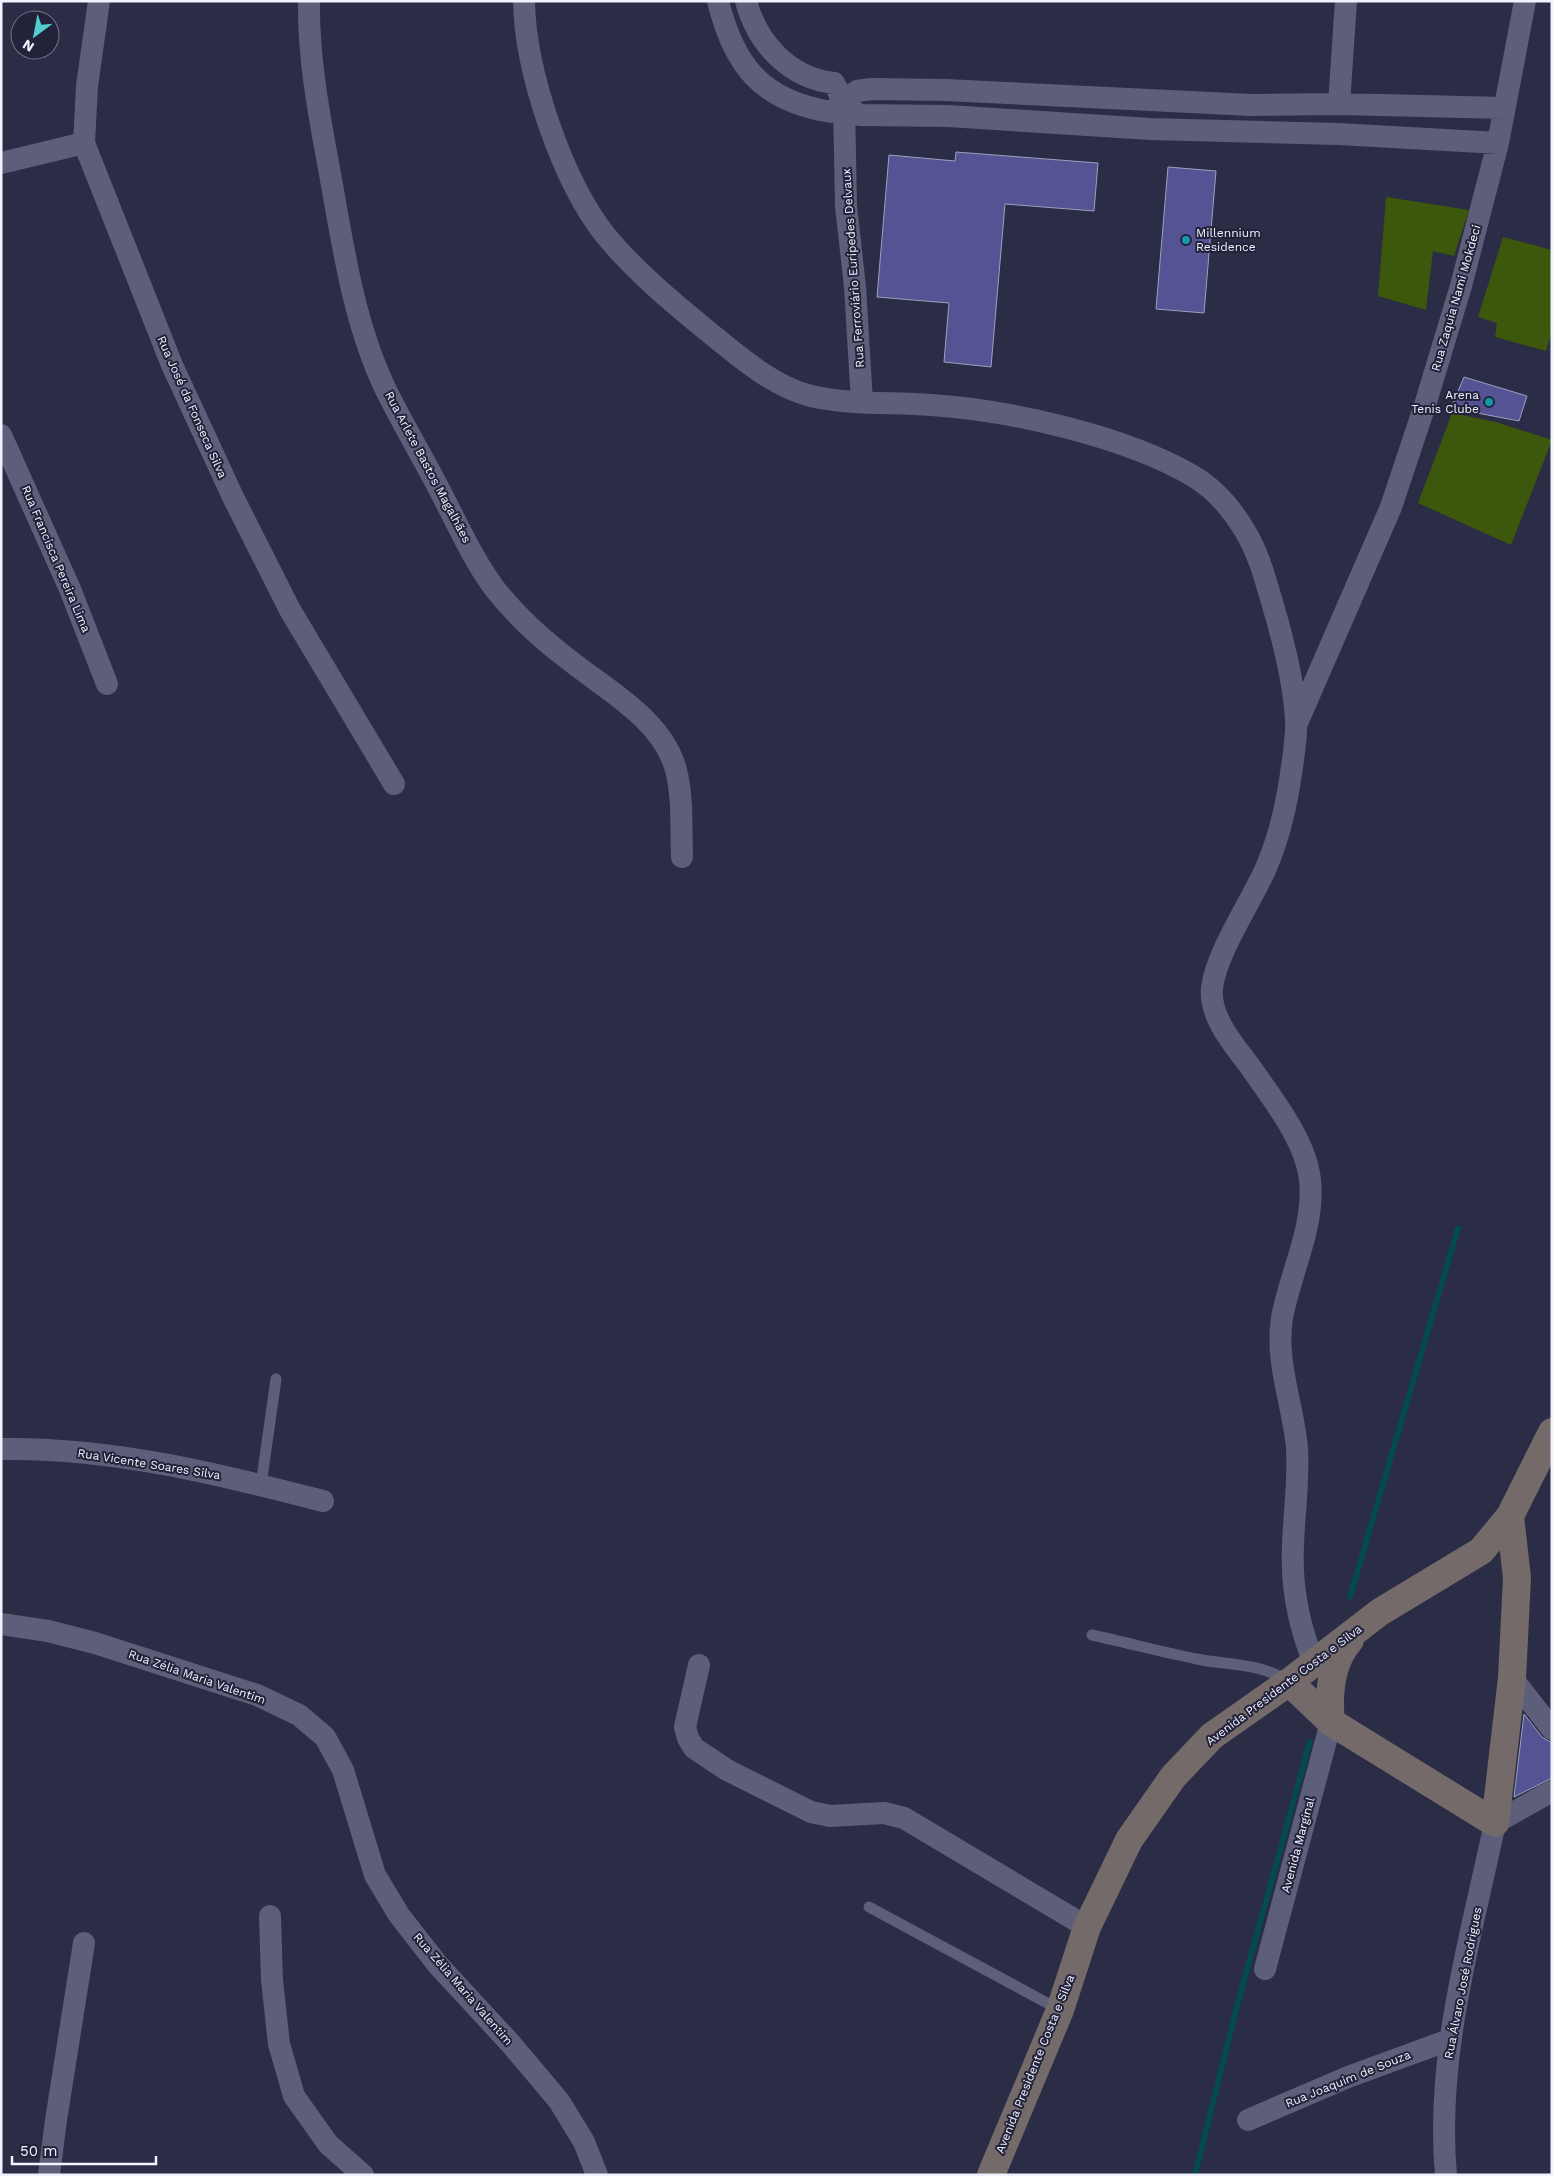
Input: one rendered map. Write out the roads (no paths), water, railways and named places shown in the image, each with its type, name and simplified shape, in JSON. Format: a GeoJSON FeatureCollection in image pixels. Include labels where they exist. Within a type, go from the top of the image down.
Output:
{"type":"FeatureCollection","features":[{"type":"Feature","properties":{"kind":"main road"},"geometry":{"type":"LineString","coordinates":[[1510,1516],[1552,1432]]}},
{"type":"Feature","properties":{"kind":"main road","name":"Avenida Presidente Costa e Silva"},"geometry":{"type":"LineString","coordinates":[[991,2175],[1060,2010],[1087,1927],[1129,1840],[1173,1777],[1212,1736],[1289,1682],[1380,1612],[1481,1551],[1510,1516]]}},
{"type":"Feature","properties":{"kind":"main road","name":"Rua Álvaro José Rodrigues"},"geometry":{"type":"LineString","coordinates":[[1496,1823],[1512,1678],[1517,1578],[1510,1516]]}},
{"type":"Feature","properties":{"kind":"main road"},"geometry":{"type":"LineString","coordinates":[[1481,1551],[1511,1566],[1517,1578]]}},
{"type":"Feature","properties":{"kind":"main road"},"geometry":{"type":"LineString","coordinates":[[1331,1722],[1328,1701],[1337,1661],[1347,1643],[1361,1628]]}},
{"type":"Feature","properties":{"kind":"main road"},"geometry":{"type":"LineString","coordinates":[[1289,1682],[1331,1722],[1496,1823]]}},
{"type":"Feature","properties":{"kind":"street","name":"Rua José da Fonseca Silva"},"geometry":{"type":"LineString","coordinates":[[99,1],[87,86],[84,144],[172,365],[233,497],[290,610],[394,784]]}},
{"type":"Feature","properties":{"kind":"street","name":"Rua Arlete Bastos Magalhães"},"geometry":{"type":"LineString","coordinates":[[308,1],[308,38],[316,101],[347,265],[364,330],[384,387],[466,541],[495,588],[532,630],[571,662],[623,700],[657,730],[676,768],[681,809],[682,857]]}},
{"type":"Feature","properties":{"kind":"street"},"geometry":{"type":"LineString","coordinates":[[524,1],[534,68],[550,128],[575,187],[605,234],[657,289],[762,373],[807,395],[862,402],[937,405],[998,414],[1069,428],[1147,454],[1196,478],[1228,505],[1248,535],[1264,576],[1282,635],[1297,724],[1290,783],[1283,820],[1274,848],[1219,963],[1212,987],[1213,1003],[1220,1022],[1298,1140],[1310,1173],[1311,1201],[1293,1282],[1282,1316],[1280,1341],[1282,1367],[1296,1441],[1299,1482],[1292,1551],[1294,1582],[1304,1638],[1314,1663]]}},
{"type":"Feature","properties":{"kind":"street"},"geometry":{"type":"LineString","coordinates":[[718,1],[725,28],[740,58],[754,78],[767,89],[798,104],[816,110],[831,112],[857,91],[871,89],[946,90],[1251,105],[1339,104],[1504,108]]}},
{"type":"Feature","properties":{"kind":"street"},"geometry":{"type":"LineString","coordinates":[[746,1],[751,20],[763,41],[792,69],[817,81],[834,83],[844,103],[859,115],[948,116],[1150,129],[1340,134],[1498,143]]}},
{"type":"Feature","properties":{"kind":"street"},"geometry":{"type":"LineString","coordinates":[[1339,104],[1346,1]]}},
{"type":"Feature","properties":{"kind":"street","name":"Rua Zaquia Nami Mokdeci"},"geometry":{"type":"LineString","coordinates":[[1297,724],[1391,507],[1425,405],[1458,295],[1498,143],[1525,1]]}},
{"type":"Feature","properties":{"kind":"street","name":"Rua Ferroviário Eurípedes Delvaux"},"geometry":{"type":"LineString","coordinates":[[844,103],[846,206],[856,287],[862,402]]}},
{"type":"Feature","properties":{"kind":"street"},"geometry":{"type":"LineString","coordinates":[[1,163],[84,144]]}},
{"type":"Feature","properties":{"kind":"street","name":"Rua Francisca Pereira Lima"},"geometry":{"type":"LineString","coordinates":[[1,435],[70,589],[107,684]]}},
{"type":"Feature","properties":{"kind":"street","name":"Rua Vicente Soares Silva"},"geometry":{"type":"LineString","coordinates":[[1,1449],[66,1451],[191,1469],[324,1501]]}},
{"type":"Feature","properties":{"kind":"street","name":"Rua Zélia Maria Valentim"},"geometry":{"type":"LineString","coordinates":[[1,1624],[48,1631],[114,1649],[258,1695],[299,1716],[325,1737],[343,1770],[375,1875],[400,1915],[438,1964],[511,2044],[559,2101],[584,2142],[597,2175]]}},
{"type":"Feature","properties":{"kind":"street"},"geometry":{"type":"LineString","coordinates":[[699,1665],[685,1727],[688,1738],[694,1748],[710,1760],[811,1812],[830,1816],[884,1813],[904,1818],[1087,1927]]}},
{"type":"Feature","properties":{"kind":"street"},"geometry":{"type":"LineString","coordinates":[[1512,1678],[1552,1729]]}},
{"type":"Feature","properties":{"kind":"street","name":"Avenida Marginal"},"geometry":{"type":"LineString","coordinates":[[1265,1969],[1331,1722]]}},
{"type":"Feature","properties":{"kind":"street"},"geometry":{"type":"LineString","coordinates":[[1496,1823],[1552,1791]]}},
{"type":"Feature","properties":{"kind":"street","name":"Rua Álvaro José Rodrigues"},"geometry":{"type":"LineString","coordinates":[[1446,2175],[1443,2147],[1444,2100],[1449,2040],[1496,1823]]}},
{"type":"Feature","properties":{"kind":"street"},"geometry":{"type":"LineString","coordinates":[[270,1916],[272,1980],[279,2044],[294,2096],[328,2144],[363,2175]]}},
{"type":"Feature","properties":{"kind":"street"},"geometry":{"type":"LineString","coordinates":[[49,2175],[84,1943]]}},
{"type":"Feature","properties":{"kind":"street","name":"Rua Joaquim de Souza"},"geometry":{"type":"LineString","coordinates":[[1248,2120],[1348,2077],[1449,2040]]}},
{"type":"Feature","properties":{"kind":"lane"},"geometry":{"type":"LineString","coordinates":[[261,1485],[276,1379]]}},
{"type":"Feature","properties":{"kind":"lane"},"geometry":{"type":"LineString","coordinates":[[1092,1635],[1204,1660],[1259,1668],[1274,1672],[1289,1682]]}},
{"type":"Feature","properties":{"kind":"lane"},"geometry":{"type":"LineString","coordinates":[[869,1907],[1060,2010]]}},
{"type":"Feature","properties":{"kind":"waterway"},"geometry":{"type":"LineString","coordinates":[[1350,1597],[1458,1228]]}},
{"type":"Feature","properties":{"kind":"waterway"},"geometry":{"type":"LineString","coordinates":[[1195,2175],[1236,2010],[1310,1741]]}},
{"type":"Feature","properties":{"kind":"place","name":"Millennium Residence"},"geometry":{"type":"Point","coordinates":[1186,240]}},
{"type":"Feature","properties":{"kind":"place","name":"Arena Tenis Clube"},"geometry":{"type":"Point","coordinates":[1489,402]}}]}
